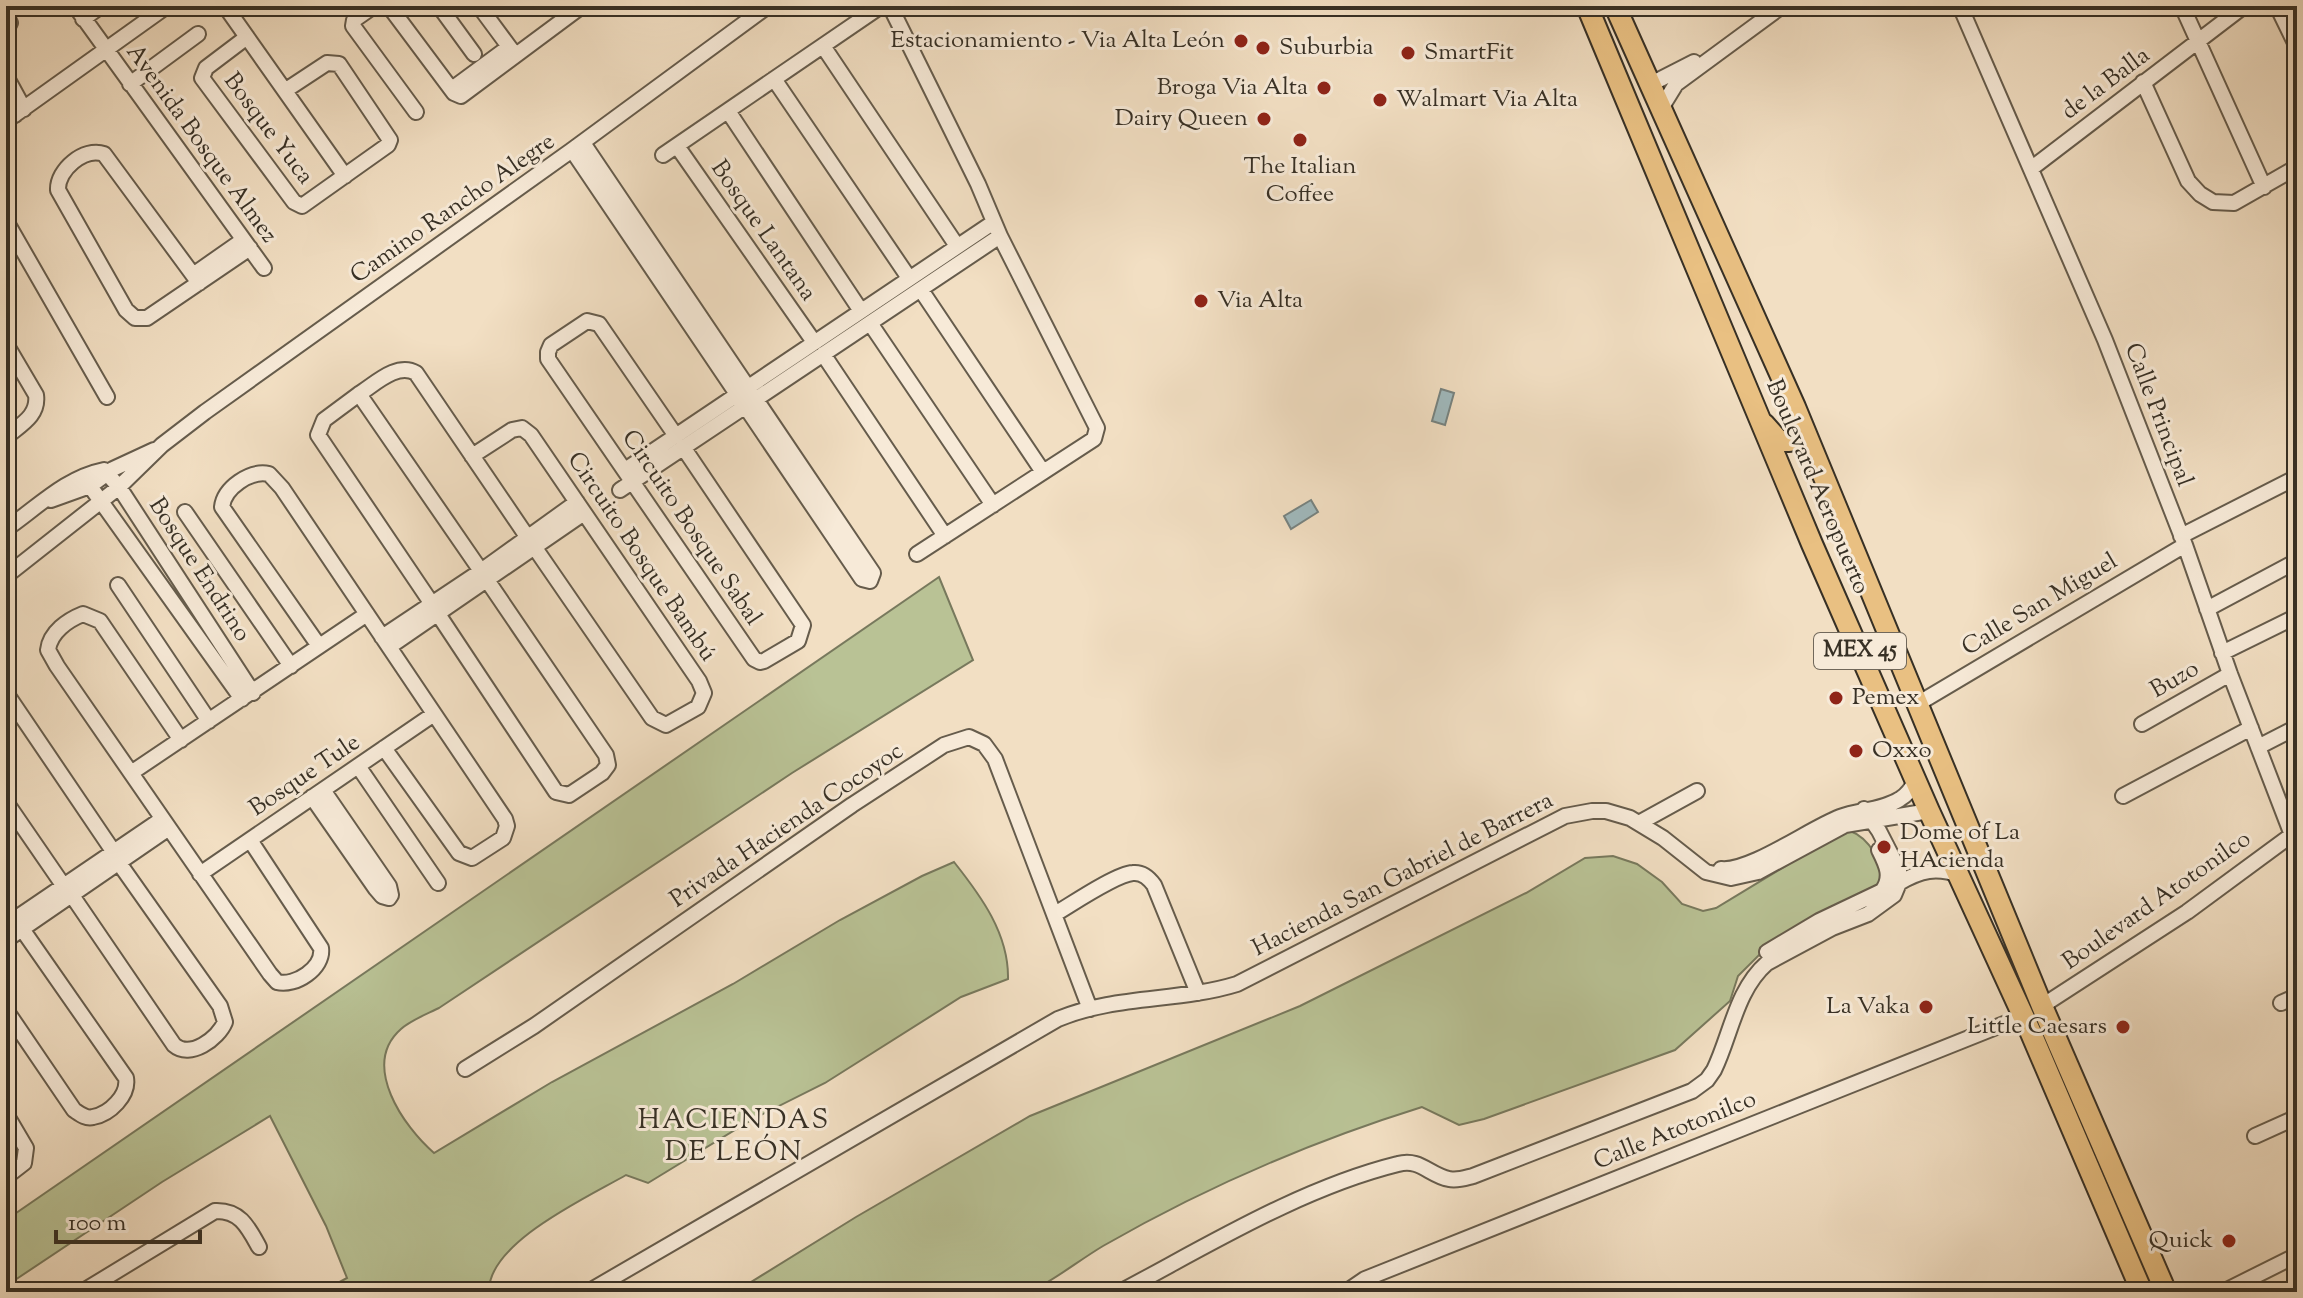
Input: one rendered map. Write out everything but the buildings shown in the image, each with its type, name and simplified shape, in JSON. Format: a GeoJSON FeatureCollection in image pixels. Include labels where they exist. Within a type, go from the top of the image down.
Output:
{"type":"FeatureCollection","features":[{"type":"Feature","properties":{"kind":"highway","name":"Boulevard Aeropuerto"},"geometry":{"type":"LineString","coordinates":[[1587,6],[1755,410],[1929,811],[2033,1011],[2166,1292]]}},
{"type":"Feature","properties":{"kind":"highway","name":"Boulevard Aeropuerto"},"geometry":{"type":"LineString","coordinates":[[1616,6],[1795,407],[1878,612],[1919,703],[2033,1011],[2142,1292]]}},
{"type":"Feature","properties":{"kind":"highway"},"geometry":{"type":"LineString","coordinates":[[1755,410],[1774,437],[1784,442],[1795,433],[1795,407]]}},
{"type":"Feature","properties":{"kind":"highway"},"geometry":{"type":"LineString","coordinates":[[1786,481],[1791,465],[1798,461],[1808,466],[1829,488]]}},
{"type":"Feature","properties":{"kind":"street"},"geometry":{"type":"LineString","coordinates":[[79,12],[101,6]]}},
{"type":"Feature","properties":{"kind":"street"},"geometry":{"type":"LineString","coordinates":[[15,115],[167,6]]}},
{"type":"Feature","properties":{"kind":"street","name":"Bosque Yuca"},"geometry":{"type":"LineString","coordinates":[[214,6],[286,90],[345,176]]}},
{"type":"Feature","properties":{"kind":"street","name":"Bosque Yuca"},"geometry":{"type":"LineString","coordinates":[[225,6],[243,40]]}},
{"type":"Feature","properties":{"kind":"street"},"geometry":{"type":"LineString","coordinates":[[374,6],[354,20],[353,26],[416,112]]}},
{"type":"Feature","properties":{"kind":"street"},"geometry":{"type":"LineString","coordinates":[[389,6],[457,92],[582,6]]}},
{"type":"Feature","properties":{"kind":"street"},"geometry":{"type":"LineString","coordinates":[[439,6],[474,54]]}},
{"type":"Feature","properties":{"kind":"street"},"geometry":{"type":"LineString","coordinates":[[479,6],[512,52]]}},
{"type":"Feature","properties":{"kind":"street"},"geometry":{"type":"LineString","coordinates":[[552,6],[562,20]]}},
{"type":"Feature","properties":{"kind":"street","name":"Camino Rancho Alegre"},"geometry":{"type":"LineString","coordinates":[[162,445],[768,6]]}},
{"type":"Feature","properties":{"kind":"street"},"geometry":{"type":"LineString","coordinates":[[663,155],[881,6]]}},
{"type":"Feature","properties":{"kind":"street"},"geometry":{"type":"LineString","coordinates":[[890,6],[1097,428],[1094,439],[917,554]]}},
{"type":"Feature","properties":{"kind":"street"},"geometry":{"type":"LineString","coordinates":[[1660,110],[1671,88],[1782,6]]}},
{"type":"Feature","properties":{"kind":"street","name":"Calle Principal"},"geometry":{"type":"LineString","coordinates":[[1960,6],[2092,309],[2295,837]]}},
{"type":"Feature","properties":{"kind":"street"},"geometry":{"type":"LineString","coordinates":[[2182,6],[2264,187]]}},
{"type":"Feature","properties":{"kind":"street","name":"de la Balla"},"geometry":{"type":"LineString","coordinates":[[2032,168],[2244,6]]}},
{"type":"Feature","properties":{"kind":"street"},"geometry":{"type":"LineString","coordinates":[[2277,6],[2297,47]]}},
{"type":"Feature","properties":{"kind":"street","name":"Avenida Bosque Almez"},"geometry":{"type":"LineString","coordinates":[[79,12],[264,268]]}},
{"type":"Feature","properties":{"kind":"street"},"geometry":{"type":"LineString","coordinates":[[6,15],[10,23],[6,29]]}},
{"type":"Feature","properties":{"kind":"street"},"geometry":{"type":"LineString","coordinates":[[130,84],[198,34]]}},
{"type":"Feature","properties":{"kind":"street","name":"Bosque Yuca"},"geometry":{"type":"LineString","coordinates":[[243,40],[206,68],[202,78],[294,202],[305,205],[390,142],[339,64],[327,63],[286,90]]}},
{"type":"Feature","properties":{"kind":"street"},"geometry":{"type":"LineString","coordinates":[[823,46],[957,246]]}},
{"type":"Feature","properties":{"kind":"street"},"geometry":{"type":"LineString","coordinates":[[1649,85],[1727,47]]}},
{"type":"Feature","properties":{"kind":"street"},"geometry":{"type":"LineString","coordinates":[[6,76],[15,115]]}},
{"type":"Feature","properties":{"kind":"street"},"geometry":{"type":"LineString","coordinates":[[774,79],[909,278]]}},
{"type":"Feature","properties":{"kind":"street"},"geometry":{"type":"LineString","coordinates":[[2143,82],[2188,181],[2213,202],[2234,203],[2297,167]]}},
{"type":"Feature","properties":{"kind":"street"},"geometry":{"type":"LineString","coordinates":[[6,99],[15,115]]}},
{"type":"Feature","properties":{"kind":"street"},"geometry":{"type":"LineString","coordinates":[[728,111],[993,505]]}},
{"type":"Feature","properties":{"kind":"street"},"geometry":{"type":"LineString","coordinates":[[577,146],[746,396],[873,573],[870,581],[862,579],[746,396]]}},
{"type":"Feature","properties":{"kind":"street","name":"Bosque Lantana"},"geometry":{"type":"LineString","coordinates":[[677,146],[819,348],[945,536]]}},
{"type":"Feature","properties":{"kind":"street"},"geometry":{"type":"LineString","coordinates":[[196,279],[104,154],[99,151],[88,154],[63,170],[58,180],[58,190],[130,315],[141,320],[246,244]]}},
{"type":"Feature","properties":{"kind":"street"},"geometry":{"type":"LineString","coordinates":[[6,221],[107,397]]}},
{"type":"Feature","properties":{"kind":"street"},"geometry":{"type":"LineString","coordinates":[[626,481],[679,441],[865,317],[909,278],[957,246],[997,229]]}},
{"type":"Feature","properties":{"kind":"street"},"geometry":{"type":"LineString","coordinates":[[865,317],[921,290],[997,229]]}},
{"type":"Feature","properties":{"kind":"street"},"geometry":{"type":"LineString","coordinates":[[921,290],[1043,472]]}},
{"type":"Feature","properties":{"kind":"street","name":"Circuito Bosque Sabal"},"geometry":{"type":"LineString","coordinates":[[587,321],[599,324],[679,441],[803,625],[798,641],[764,661],[754,659],[626,481],[548,359],[551,345],[587,321]]}},
{"type":"Feature","properties":{"kind":"street"},"geometry":{"type":"LineString","coordinates":[[6,437],[31,417],[37,405],[36,395],[8,351]]}},
{"type":"Feature","properties":{"kind":"street","name":"Circuito Bosque Bambú"},"geometry":{"type":"LineString","coordinates":[[359,394],[395,371],[411,369],[423,382],[472,456],[531,543],[656,722],[666,725],[673,723],[698,707],[704,693],[699,681],[531,435],[522,428],[512,430],[472,456]]}},
{"type":"Feature","properties":{"kind":"street"},"geometry":{"type":"LineString","coordinates":[[359,394],[484,576],[606,755],[608,765],[602,773],[569,795],[556,792],[318,435],[324,420],[359,394]]}},
{"type":"Feature","properties":{"kind":"street"},"geometry":{"type":"LineString","coordinates":[[43,503],[90,486],[162,445]]}},
{"type":"Feature","properties":{"kind":"street"},"geometry":{"type":"LineString","coordinates":[[6,576],[119,487],[162,445]]}},
{"type":"Feature","properties":{"kind":"street"},"geometry":{"type":"LineString","coordinates":[[6,529],[78,478],[101,470],[108,473]]}},
{"type":"Feature","properties":{"kind":"street","name":"Bosque Endrino"},"geometry":{"type":"LineString","coordinates":[[108,473],[248,696]]}},
{"type":"Feature","properties":{"kind":"street"},"geometry":{"type":"LineString","coordinates":[[319,646],[226,515],[222,501],[229,490],[256,473],[269,474],[275,479],[505,819],[506,832],[498,844],[472,858],[459,853],[384,748]]}},
{"type":"Feature","properties":{"kind":"street","name":"Calle San Miguel"},"geometry":{"type":"LineString","coordinates":[[1919,703],[2183,541],[2297,477]]}},
{"type":"Feature","properties":{"kind":"street","name":"Bosque Endrino"},"geometry":{"type":"LineString","coordinates":[[90,486],[248,696]]}},
{"type":"Feature","properties":{"kind":"street"},"geometry":{"type":"LineString","coordinates":[[386,642],[580,508]]}},
{"type":"Feature","properties":{"kind":"street"},"geometry":{"type":"LineString","coordinates":[[185,512],[291,666]]}},
{"type":"Feature","properties":{"kind":"street"},"geometry":{"type":"LineString","coordinates":[[2207,609],[2297,561]]}},
{"type":"Feature","properties":{"kind":"street"},"geometry":{"type":"LineString","coordinates":[[118,585],[209,721]]}},
{"type":"Feature","properties":{"kind":"street"},"geometry":{"type":"LineString","coordinates":[[181,740],[100,621],[89,614],[75,617],[52,636],[48,645],[50,655],[165,823],[277,982],[290,983],[314,968],[322,953],[318,941],[250,840]]}},
{"type":"Feature","properties":{"kind":"street"},"geometry":{"type":"LineString","coordinates":[[131,773],[367,614]]}},
{"type":"Feature","properties":{"kind":"street"},"geometry":{"type":"LineString","coordinates":[[2222,653],[2297,616]]}},
{"type":"Feature","properties":{"kind":"street","name":"Buzo"},"geometry":{"type":"LineString","coordinates":[[2142,724],[2230,674]]}},
{"type":"Feature","properties":{"kind":"street"},"geometry":{"type":"LineString","coordinates":[[6,693],[220,1006],[225,1022],[217,1035],[188,1052],[182,1052],[174,1045],[6,802]]}},
{"type":"Feature","properties":{"kind":"street","name":"Bosque Tule"},"geometry":{"type":"LineString","coordinates":[[200,874],[434,714]]}},
{"type":"Feature","properties":{"kind":"street"},"geometry":{"type":"LineString","coordinates":[[2258,747],[2297,727]]}},
{"type":"Feature","properties":{"kind":"street"},"geometry":{"type":"LineString","coordinates":[[2123,796],[2251,728]]}},
{"type":"Feature","properties":{"kind":"street","name":"Privada Hacienda Cocoyoc"},"geometry":{"type":"LineString","coordinates":[[465,1069],[534,1026],[852,805],[944,745],[969,737],[984,744],[995,759],[1090,1009]]}},
{"type":"Feature","properties":{"kind":"street"},"geometry":{"type":"LineString","coordinates":[[358,766],[438,883]]}},
{"type":"Feature","properties":{"kind":"street"},"geometry":{"type":"LineString","coordinates":[[1637,820],[1699,861],[1724,870],[1791,847],[1898,801],[1909,792],[1916,780]]}},
{"type":"Feature","properties":{"kind":"street"},"geometry":{"type":"LineString","coordinates":[[1637,820],[1697,791]]}},
{"type":"Feature","properties":{"kind":"street"},"geometry":{"type":"LineString","coordinates":[[317,794],[389,886],[389,898],[376,889],[317,794]]}},
{"type":"Feature","properties":{"kind":"street","name":"Hacienda San Gabriel de Barrera"},"geometry":{"type":"LineString","coordinates":[[588,1292],[1058,1019],[1090,1009],[1210,992],[1237,984],[1565,816],[1592,811],[1616,813],[1637,820]]}},
{"type":"Feature","properties":{"kind":"street"},"geometry":{"type":"LineString","coordinates":[[1864,816],[1929,811]]}},
{"type":"Feature","properties":{"kind":"street"},"geometry":{"type":"LineString","coordinates":[[1864,816],[1892,854],[1900,876],[1894,881]]}},
{"type":"Feature","properties":{"kind":"street"},"geometry":{"type":"LineString","coordinates":[[6,940],[12,920],[67,890],[165,823]]}},
{"type":"Feature","properties":{"kind":"street","name":"Boulevard Atotonilco"},"geometry":{"type":"LineString","coordinates":[[2033,1011],[2187,912],[2295,837]]}},
{"type":"Feature","properties":{"kind":"street"},"geometry":{"type":"LineString","coordinates":[[1894,881],[1925,870],[1946,870],[1960,875]]}},
{"type":"Feature","properties":{"kind":"street"},"geometry":{"type":"LineString","coordinates":[[1055,914],[1126,875],[1134,872],[1146,876],[1154,885],[1198,993]]}},
{"type":"Feature","properties":{"kind":"street"},"geometry":{"type":"LineString","coordinates":[[1120,1292],[1277,1210],[1360,1175],[1411,1162],[1453,1180],[1473,1176],[1653,1106],[1702,1076],[1728,1026],[1738,987],[1751,965],[1760,957],[1829,923],[1884,905],[1894,895],[1894,881]]}},
{"type":"Feature","properties":{"kind":"street"},"geometry":{"type":"LineString","coordinates":[[6,1010],[74,1110],[85,1117],[97,1117],[121,1100],[127,1085],[126,1078],[12,920]]}},
{"type":"Feature","properties":{"kind":"street"},"geometry":{"type":"LineString","coordinates":[[2281,1003],[2297,996]]}},
{"type":"Feature","properties":{"kind":"street","name":"Calle Atotonilco"},"geometry":{"type":"LineString","coordinates":[[1346,1292],[1365,1279],[2033,1011]]}},
{"type":"Feature","properties":{"kind":"street"},"geometry":{"type":"LineString","coordinates":[[6,1114],[26,1148],[24,1163],[6,1177]]}},
{"type":"Feature","properties":{"kind":"street"},"geometry":{"type":"LineString","coordinates":[[2255,1136],[2297,1117]]}},
{"type":"Feature","properties":{"kind":"street"},"geometry":{"type":"LineString","coordinates":[[82,1292],[215,1211],[235,1214],[246,1223],[259,1247]]}},
{"type":"Feature","properties":{"kind":"street"},"geometry":{"type":"LineString","coordinates":[[2223,1292],[2297,1255]]}},
{"type":"Feature","properties":{"kind":"green space"},"geometry":{"type":"Polygon","coordinates":[[[939,577],[973,660],[792,773],[439,1008],[405,1026],[389,1044],[385,1060],[386,1077],[391,1095],[410,1128],[434,1153],[552,1082],[733,984],[840,920],[954,862],[992,916],[1004,947],[1008,979],[961,997],[825,1083],[753,1119],[648,1183],[626,1175],[565,1209],[521,1239],[504,1256],[493,1274],[489,1292],[353,1292],[351,1287],[341,1292],[321,1292],[347,1278],[326,1226],[270,1116],[162,1182],[6,1286],[6,1220],[939,577]]]}},
{"type":"Feature","properties":{"kind":"green space"},"geometry":{"type":"Polygon","coordinates":[[[1850,831],[1863,839],[1875,853],[1882,869],[1883,885],[1766,948],[1738,976],[1730,1001],[1675,1050],[1484,1119],[1459,1125],[1422,1107],[1340,1135],[1179,1205],[1103,1246],[1030,1292],[735,1292],[856,1217],[1030,1116],[1300,1006],[1526,893],[1585,858],[1613,856],[1637,864],[1662,882],[1682,904],[1703,911],[1716,908],[1840,833],[1850,831]]]}},
{"type":"Feature","properties":{"kind":"water"},"geometry":{"type":"Polygon","coordinates":[[[1441,389],[1454,393],[1445,425],[1432,421],[1441,389]]]}},
{"type":"Feature","properties":{"kind":"water"},"geometry":{"type":"Polygon","coordinates":[[[1311,500],[1318,512],[1291,529],[1284,516],[1311,500]]]}},
{"type":"Feature","properties":{"kind":"place","name":"Estacionamiento - Via Alta León"},"geometry":{"type":"Point","coordinates":[1241,41]}},
{"type":"Feature","properties":{"kind":"place","name":"Suburbia"},"geometry":{"type":"Point","coordinates":[1263,48]}},
{"type":"Feature","properties":{"kind":"place","name":"SmartFit"},"geometry":{"type":"Point","coordinates":[1408,53]}},
{"type":"Feature","properties":{"kind":"place","name":"Broga Via Alta"},"geometry":{"type":"Point","coordinates":[1324,88]}},
{"type":"Feature","properties":{"kind":"place","name":"Walmart Via Alta"},"geometry":{"type":"Point","coordinates":[1380,100]}},
{"type":"Feature","properties":{"kind":"place","name":"Dairy Queen"},"geometry":{"type":"Point","coordinates":[1264,119]}},
{"type":"Feature","properties":{"kind":"place","name":"The Italian Coffee"},"geometry":{"type":"Point","coordinates":[1300,140]}},
{"type":"Feature","properties":{"kind":"place","name":"Via Alta"},"geometry":{"type":"Point","coordinates":[1201,301]}},
{"type":"Feature","properties":{"kind":"place","name":"Pemex"},"geometry":{"type":"Point","coordinates":[1836,698]}},
{"type":"Feature","properties":{"kind":"place","name":"Oxxo"},"geometry":{"type":"Point","coordinates":[1856,751]}},
{"type":"Feature","properties":{"kind":"place","name":"Dome of La HAcienda"},"geometry":{"type":"Point","coordinates":[1884,847]}},
{"type":"Feature","properties":{"kind":"place","name":"La Vaka"},"geometry":{"type":"Point","coordinates":[1926,1007]}},
{"type":"Feature","properties":{"kind":"place","name":"Little Caesars"},"geometry":{"type":"Point","coordinates":[2123,1027]}},
{"type":"Feature","properties":{"kind":"place","name":"Quick"},"geometry":{"type":"Point","coordinates":[2229,1241]}},
{"type":"Feature","properties":{"kind":"district","name":"HACIENDAS DE LEÓN"},"geometry":{"type":"Point","coordinates":[734,1137]}}]}
